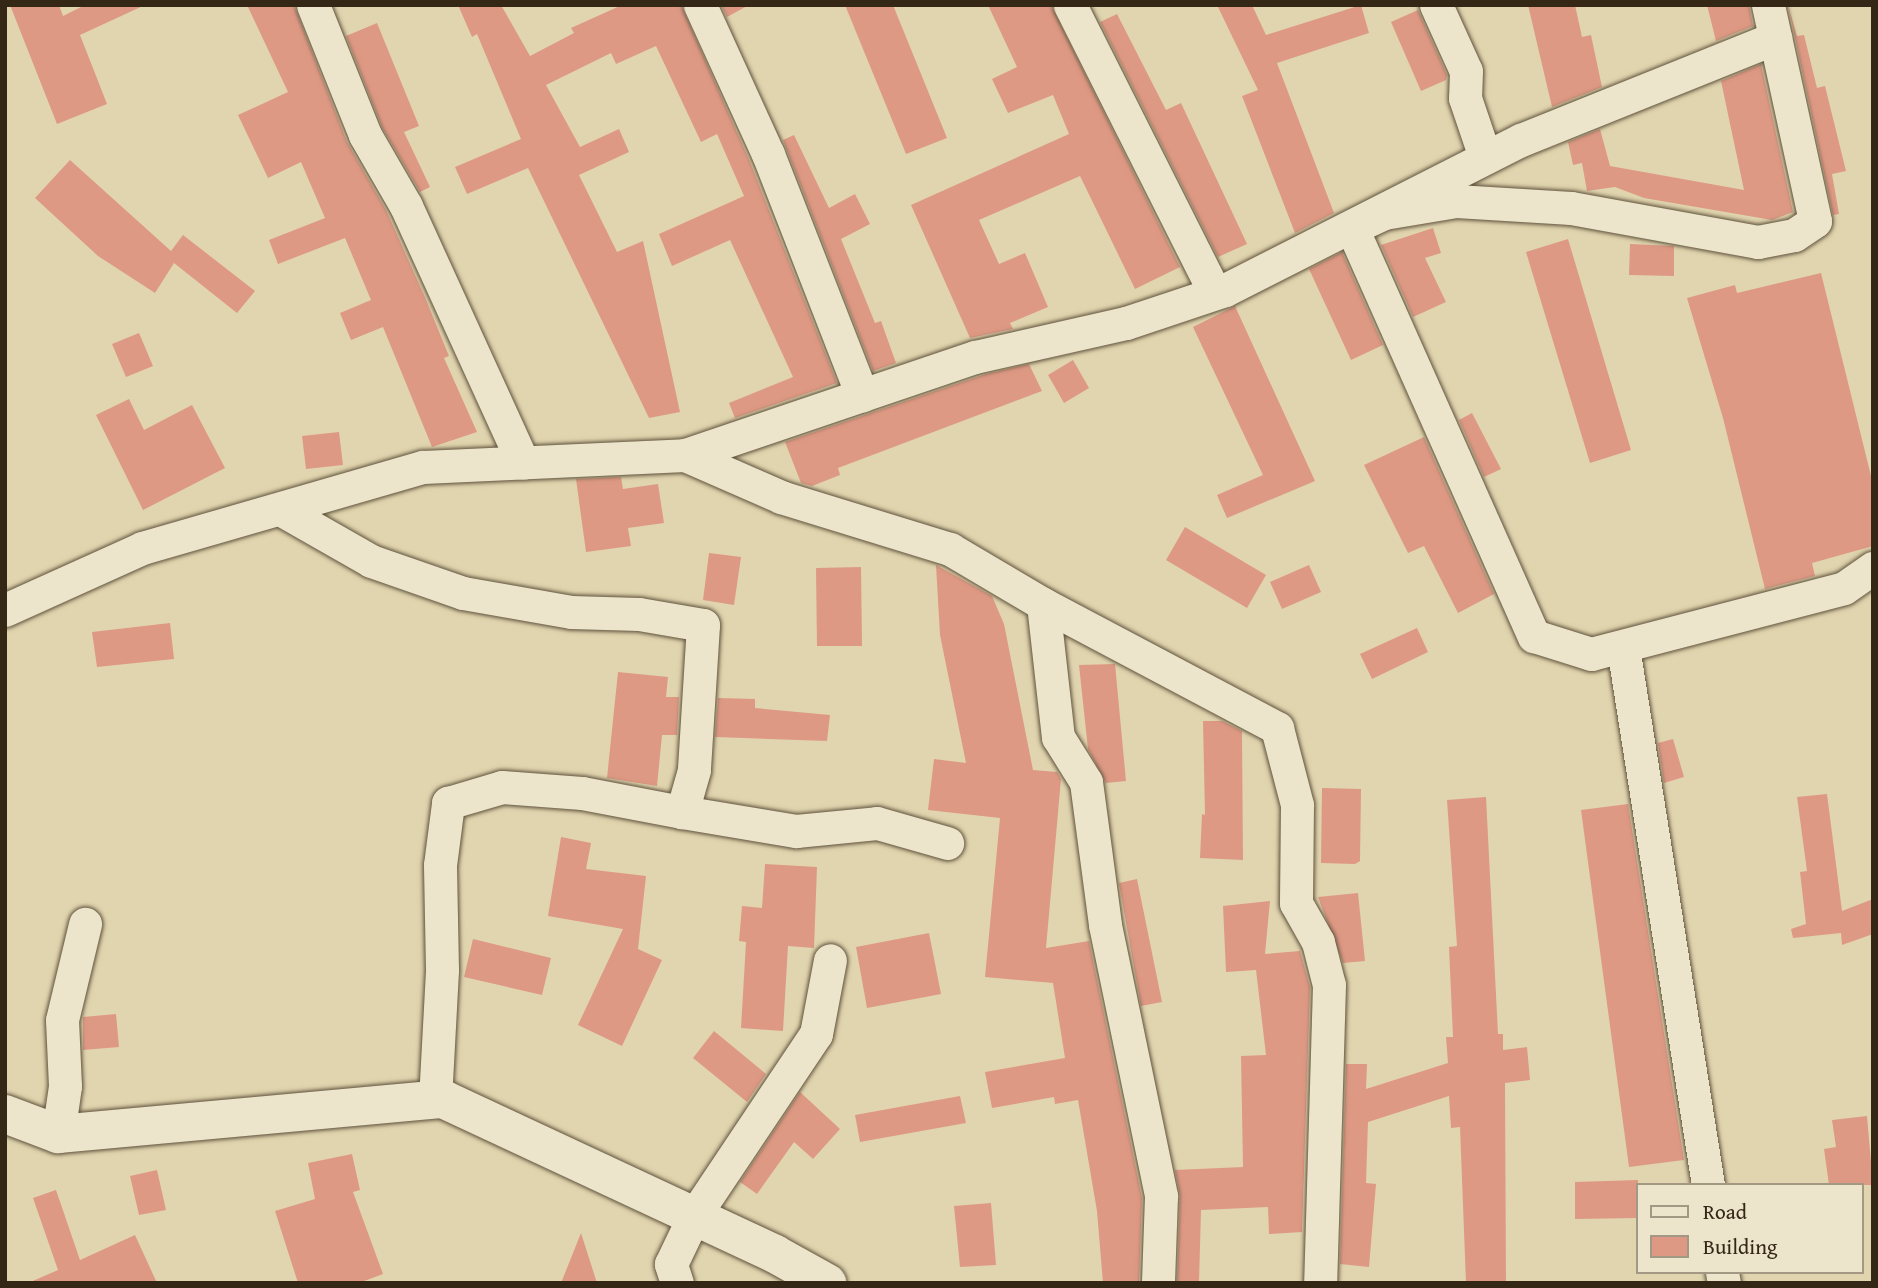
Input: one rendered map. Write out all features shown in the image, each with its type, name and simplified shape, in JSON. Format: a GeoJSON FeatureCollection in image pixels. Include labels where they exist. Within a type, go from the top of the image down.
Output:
{"type":"FeatureCollection","features":[{"type":"Feature","properties":{"kind":"street"},"geometry":{"type":"LineString","coordinates":[[313,5],[365,135],[406,206],[523,463]]}},
{"type":"Feature","properties":{"kind":"street"},"geometry":{"type":"LineString","coordinates":[[700,5],[768,154],[862,395]]}},
{"type":"Feature","properties":{"kind":"street"},"geometry":{"type":"LineString","coordinates":[[1069,5],[1215,293]]}},
{"type":"Feature","properties":{"kind":"street"},"geometry":{"type":"LineString","coordinates":[[1436,5],[1466,71],[1465,98],[1485,157]]}},
{"type":"Feature","properties":{"kind":"street"},"geometry":{"type":"LineString","coordinates":[[1768,5],[1815,221],[1794,234],[1758,242],[1571,208],[1456,201],[1384,213],[1352,228],[1534,636],[1591,654],[1844,588],[1873,568]]}},
{"type":"Feature","properties":{"kind":"street"},"geometry":{"type":"LineString","coordinates":[[5,610],[142,548],[423,467],[685,455],[975,357],[1126,323],[1215,293],[1521,140],[1775,38]]}},
{"type":"Feature","properties":{"kind":"street"},"geometry":{"type":"LineString","coordinates":[[685,455],[781,497],[950,549],[1043,604],[1276,728],[1297,805],[1296,903],[1318,942],[1329,985],[1320,1283]]}},
{"type":"Feature","properties":{"kind":"street"},"geometry":{"type":"LineString","coordinates":[[279,509],[371,561],[463,593],[571,612],[639,614],[703,625],[694,770],[682,812]]}},
{"type":"Feature","properties":{"kind":"street"},"geometry":{"type":"LineString","coordinates":[[1043,604],[1058,737],[1086,782],[1105,925],[1161,1196],[1158,1283]]}},
{"type":"Feature","properties":{"kind":"street"},"geometry":{"type":"LineString","coordinates":[[1623,647],[1708,1183]]}},
{"type":"Feature","properties":{"kind":"street"},"geometry":{"type":"LineString","coordinates":[[435,1100],[442,970],[440,866],[448,803],[502,787],[582,793],[796,831],[877,823],[947,843]]}},
{"type":"Feature","properties":{"kind":"street"},"geometry":{"type":"LineString","coordinates":[[58,1134],[65,1086],[62,1020],[85,924]]}},
{"type":"Feature","properties":{"kind":"street"},"geometry":{"type":"LineString","coordinates":[[677,1283],[671,1264],[694,1216],[816,1034],[830,960]]}},
{"type":"Feature","properties":{"kind":"street"},"geometry":{"type":"LineString","coordinates":[[5,1114],[58,1134],[443,1099],[694,1216],[827,1283]]}},
{"type":"Feature","properties":{"kind":"building"},"geometry":{"type":"Polygon","coordinates":[[[10,5],[59,5],[63,16],[85,5],[145,5],[80,35],[107,104],[57,124],[10,5]]]}},
{"type":"Feature","properties":{"kind":"building"},"geometry":{"type":"Polygon","coordinates":[[[247,5],[294,5],[347,142],[386,210],[424,295],[449,356],[444,358],[477,432],[432,447],[383,327],[351,340],[340,313],[371,300],[345,238],[278,264],[269,240],[325,218],[301,162],[268,178],[238,115],[288,92],[247,5]]]}},
{"type":"Feature","properties":{"kind":"building"},"geometry":{"type":"Polygon","coordinates":[[[458,5],[501,5],[530,56],[574,33],[571,28],[622,5],[681,5],[750,162],[837,383],[735,418],[729,403],[793,377],[730,240],[672,266],[659,234],[744,196],[717,134],[701,142],[656,46],[616,64],[611,53],[546,85],[580,147],[619,129],[629,152],[579,175],[617,252],[643,241],[680,412],[649,418],[528,168],[467,194],[455,167],[521,139],[477,34],[472,37],[458,5]]]}},
{"type":"Feature","properties":{"kind":"building"},"geometry":{"type":"Polygon","coordinates":[[[721,5],[749,5],[727,17],[721,5]]]}},
{"type":"Feature","properties":{"kind":"building"},"geometry":{"type":"Polygon","coordinates":[[[845,5],[893,5],[947,138],[906,154],[845,5]]]}},
{"type":"Feature","properties":{"kind":"building"},"geometry":{"type":"Polygon","coordinates":[[[988,5],[1051,5],[1180,267],[1135,289],[1080,176],[979,220],[999,264],[1025,253],[1048,307],[1010,323],[1013,329],[970,338],[911,205],[1069,134],[1053,95],[1008,113],[992,79],[1017,67],[988,5]]]}},
{"type":"Feature","properties":{"kind":"building"},"geometry":{"type":"Polygon","coordinates":[[[1217,5],[1252,5],[1266,35],[1361,5],[1369,33],[1277,63],[1334,213],[1295,233],[1242,96],[1258,90],[1217,5]]]}},
{"type":"Feature","properties":{"kind":"building"},"geometry":{"type":"Polygon","coordinates":[[[1528,5],[1575,5],[1582,37],[1591,35],[1602,87],[1552,107],[1528,5]]]}},
{"type":"Feature","properties":{"kind":"building"},"geometry":{"type":"Polygon","coordinates":[[[1707,5],[1749,5],[1753,26],[1716,41],[1707,5]]]}},
{"type":"Feature","properties":{"kind":"building"},"geometry":{"type":"Polygon","coordinates":[[[1788,5],[1797,36],[1804,35],[1817,88],[1825,86],[1846,171],[1832,174],[1839,214],[1833,215],[1788,5]]]}},
{"type":"Feature","properties":{"kind":"building"},"geometry":{"type":"Polygon","coordinates":[[[1418,10],[1447,75],[1446,80],[1421,91],[1391,22],[1418,10]]]}},
{"type":"Feature","properties":{"kind":"building"},"geometry":{"type":"Polygon","coordinates":[[[1117,14],[1166,110],[1181,103],[1247,244],[1218,257],[1100,22],[1117,14]]]}},
{"type":"Feature","properties":{"kind":"building"},"geometry":{"type":"Polygon","coordinates":[[[377,23],[419,126],[404,132],[430,187],[420,192],[382,127],[346,36],[377,23]]]}},
{"type":"Feature","properties":{"kind":"building"},"geometry":{"type":"Polygon","coordinates":[[[1761,64],[1793,212],[1772,220],[1644,198],[1615,187],[1587,191],[1582,163],[1573,165],[1568,142],[1600,129],[1610,166],[1744,190],[1721,81],[1761,64]]]}},
{"type":"Feature","properties":{"kind":"building"},"geometry":{"type":"Polygon","coordinates":[[[794,135],[829,208],[855,194],[870,224],[841,239],[875,323],[881,321],[896,363],[873,371],[783,140],[794,135]]]}},
{"type":"Feature","properties":{"kind":"building"},"geometry":{"type":"Polygon","coordinates":[[[70,160],[171,251],[183,235],[255,291],[237,313],[174,263],[155,293],[98,256],[35,198],[70,160]]]}},
{"type":"Feature","properties":{"kind":"building"},"geometry":{"type":"Polygon","coordinates":[[[1433,228],[1441,253],[1425,258],[1446,302],[1413,317],[1381,245],[1433,228]]]}},
{"type":"Feature","properties":{"kind":"building"},"geometry":{"type":"Polygon","coordinates":[[[1568,239],[1631,450],[1590,463],[1526,252],[1568,239]]]}},
{"type":"Feature","properties":{"kind":"building"},"geometry":{"type":"Polygon","coordinates":[[[1630,244],[1674,246],[1674,276],[1629,275],[1630,244]]]}},
{"type":"Feature","properties":{"kind":"building"},"geometry":{"type":"Polygon","coordinates":[[[1342,252],[1383,345],[1351,360],[1309,269],[1342,252]]]}},
{"type":"Feature","properties":{"kind":"building"},"geometry":{"type":"Polygon","coordinates":[[[1821,273],[1873,484],[1873,546],[1812,563],[1815,576],[1765,589],[1723,418],[1687,298],[1735,285],[1737,293],[1821,273]]]}},
{"type":"Feature","properties":{"kind":"building"},"geometry":{"type":"Polygon","coordinates":[[[1235,306],[1315,481],[1227,518],[1217,495],[1263,475],[1193,327],[1235,306]]]}},
{"type":"Feature","properties":{"kind":"building"},"geometry":{"type":"Polygon","coordinates":[[[139,333],[153,366],[126,377],[112,344],[139,333]]]}},
{"type":"Feature","properties":{"kind":"building"},"geometry":{"type":"Polygon","coordinates":[[[1073,360],[1089,388],[1064,403],[1048,375],[1073,360]]]}},
{"type":"Feature","properties":{"kind":"building"},"geometry":{"type":"Polygon","coordinates":[[[1029,364],[1042,391],[838,468],[840,475],[812,486],[801,483],[785,442],[986,374],[1029,364]]]}},
{"type":"Feature","properties":{"kind":"building"},"geometry":{"type":"Polygon","coordinates":[[[129,399],[144,430],[192,405],[225,468],[143,510],[96,415],[129,399]]]}},
{"type":"Feature","properties":{"kind":"building"},"geometry":{"type":"Polygon","coordinates":[[[1472,413],[1501,469],[1484,477],[1459,420],[1472,413]]]}},
{"type":"Feature","properties":{"kind":"building"},"geometry":{"type":"Polygon","coordinates":[[[339,432],[343,465],[306,469],[302,436],[339,432]]]}},
{"type":"Feature","properties":{"kind":"building"},"geometry":{"type":"Polygon","coordinates":[[[1424,437],[1494,594],[1458,613],[1424,546],[1408,553],[1364,465],[1424,437]]]}},
{"type":"Feature","properties":{"kind":"building"},"geometry":{"type":"Polygon","coordinates":[[[621,477],[623,489],[658,484],[664,523],[628,528],[631,546],[586,552],[576,479],[621,477]]]}},
{"type":"Feature","properties":{"kind":"building"},"geometry":{"type":"Polygon","coordinates":[[[1185,527],[1266,575],[1247,608],[1166,560],[1185,527]]]}},
{"type":"Feature","properties":{"kind":"building"},"geometry":{"type":"Polygon","coordinates":[[[709,553],[741,557],[734,605],[703,600],[709,553]]]}},
{"type":"Feature","properties":{"kind":"building"},"geometry":{"type":"Polygon","coordinates":[[[936,565],[992,596],[1004,624],[1033,770],[1057,772],[1061,779],[1046,948],[1089,941],[1142,1198],[1139,1283],[1103,1283],[1097,1211],[1078,1100],[1055,1104],[1054,1097],[992,1108],[985,1072],[1065,1058],[1053,983],[985,977],[1000,818],[928,810],[934,759],[966,763],[940,635],[936,565]]]}},
{"type":"Feature","properties":{"kind":"building"},"geometry":{"type":"Polygon","coordinates":[[[1309,565],[1321,592],[1282,609],[1270,582],[1309,565]]]}},
{"type":"Feature","properties":{"kind":"building"},"geometry":{"type":"Polygon","coordinates":[[[861,567],[862,646],[817,646],[816,568],[861,567]]]}},
{"type":"Feature","properties":{"kind":"building"},"geometry":{"type":"Polygon","coordinates":[[[170,623],[174,659],[97,667],[92,632],[170,623]]]}},
{"type":"Feature","properties":{"kind":"building"},"geometry":{"type":"Polygon","coordinates":[[[1417,628],[1428,652],[1372,679],[1360,654],[1417,628]]]}},
{"type":"Feature","properties":{"kind":"building"},"geometry":{"type":"Polygon","coordinates":[[[1115,664],[1126,781],[1106,783],[1088,749],[1079,665],[1115,664]]]}},
{"type":"Feature","properties":{"kind":"building"},"geometry":{"type":"Polygon","coordinates":[[[618,672],[668,677],[666,697],[679,697],[677,735],[662,735],[657,786],[607,778],[618,672]]]}},
{"type":"Feature","properties":{"kind":"building"},"geometry":{"type":"Polygon","coordinates":[[[718,698],[755,699],[755,708],[830,715],[827,741],[715,737],[718,698]]]}},
{"type":"Feature","properties":{"kind":"building"},"geometry":{"type":"Polygon","coordinates":[[[1203,721],[1222,721],[1242,731],[1243,860],[1200,858],[1202,814],[1205,815],[1203,721]]]}},
{"type":"Feature","properties":{"kind":"building"},"geometry":{"type":"Polygon","coordinates":[[[1673,739],[1684,777],[1664,783],[1658,743],[1673,739]]]}},
{"type":"Feature","properties":{"kind":"building"},"geometry":{"type":"Polygon","coordinates":[[[1322,788],[1361,789],[1360,861],[1355,864],[1321,863],[1322,788]]]}},
{"type":"Feature","properties":{"kind":"building"},"geometry":{"type":"Polygon","coordinates":[[[1827,794],[1842,911],[1873,899],[1873,934],[1842,945],[1841,933],[1793,938],[1791,929],[1806,924],[1800,872],[1807,871],[1797,797],[1827,794]]]}},
{"type":"Feature","properties":{"kind":"building"},"geometry":{"type":"Polygon","coordinates":[[[1486,797],[1498,1034],[1503,1034],[1503,1050],[1527,1047],[1530,1080],[1505,1083],[1506,1283],[1466,1283],[1460,1127],[1451,1128],[1449,1096],[1368,1122],[1366,1183],[1376,1184],[1369,1267],[1340,1264],[1346,1064],[1367,1064],[1366,1089],[1448,1063],[1446,1037],[1453,1037],[1449,947],[1457,946],[1447,800],[1486,797]]]}},
{"type":"Feature","properties":{"kind":"building"},"geometry":{"type":"Polygon","coordinates":[[[1628,804],[1684,1160],[1629,1167],[1581,810],[1628,804]]]}},
{"type":"Feature","properties":{"kind":"building"},"geometry":{"type":"Polygon","coordinates":[[[561,837],[591,843],[586,869],[646,876],[638,949],[662,960],[622,1046],[578,1025],[623,929],[548,916],[561,837]]]}},
{"type":"Feature","properties":{"kind":"building"},"geometry":{"type":"Polygon","coordinates":[[[765,864],[817,867],[814,948],[788,946],[783,1031],[741,1028],[746,942],[739,941],[742,906],[762,908],[765,864]]]}},
{"type":"Feature","properties":{"kind":"building"},"geometry":{"type":"Polygon","coordinates":[[[1137,879],[1162,1002],[1141,1006],[1119,883],[1137,879]]]}},
{"type":"Feature","properties":{"kind":"building"},"geometry":{"type":"Polygon","coordinates":[[[1358,893],[1365,961],[1343,963],[1318,897],[1358,893]]]}},
{"type":"Feature","properties":{"kind":"building"},"geometry":{"type":"Polygon","coordinates":[[[1270,901],[1265,954],[1300,951],[1310,987],[1302,1232],[1269,1234],[1268,1207],[1201,1210],[1199,1283],[1177,1283],[1180,1196],[1175,1170],[1243,1167],[1241,1056],[1266,1055],[1256,970],[1226,972],[1223,906],[1270,901]]]}},
{"type":"Feature","properties":{"kind":"building"},"geometry":{"type":"Polygon","coordinates":[[[929,933],[941,994],[867,1008],[856,947],[929,933]]]}},
{"type":"Feature","properties":{"kind":"building"},"geometry":{"type":"Polygon","coordinates":[[[473,939],[551,958],[542,995],[464,977],[473,939]]]}},
{"type":"Feature","properties":{"kind":"building"},"geometry":{"type":"Polygon","coordinates":[[[116,1014],[119,1047],[83,1050],[83,1017],[116,1014]]]}},
{"type":"Feature","properties":{"kind":"building"},"geometry":{"type":"Polygon","coordinates":[[[714,1031],[766,1074],[747,1102],[693,1058],[714,1031]]]}},
{"type":"Feature","properties":{"kind":"building"},"geometry":{"type":"Polygon","coordinates":[[[800,1092],[840,1129],[813,1159],[794,1142],[757,1194],[740,1182],[800,1092]]]}},
{"type":"Feature","properties":{"kind":"building"},"geometry":{"type":"Polygon","coordinates":[[[960,1096],[966,1123],[860,1142],[855,1115],[960,1096]]]}},
{"type":"Feature","properties":{"kind":"building"},"geometry":{"type":"Polygon","coordinates":[[[1867,1116],[1873,1185],[1829,1183],[1824,1149],[1836,1147],[1832,1120],[1867,1116]]]}},
{"type":"Feature","properties":{"kind":"building"},"geometry":{"type":"Polygon","coordinates":[[[352,1154],[360,1190],[353,1192],[383,1274],[359,1283],[298,1283],[275,1211],[315,1199],[308,1163],[352,1154]]]}},
{"type":"Feature","properties":{"kind":"building"},"geometry":{"type":"Polygon","coordinates":[[[157,1170],[166,1210],[139,1215],[130,1176],[157,1170]]]}},
{"type":"Feature","properties":{"kind":"building"},"geometry":{"type":"Polygon","coordinates":[[[1638,1180],[1636,1218],[1575,1219],[1575,1182],[1638,1180]]]}},
{"type":"Feature","properties":{"kind":"building"},"geometry":{"type":"Polygon","coordinates":[[[56,1190],[80,1260],[135,1235],[157,1283],[28,1283],[58,1270],[33,1198],[56,1190]]]}},
{"type":"Feature","properties":{"kind":"building"},"geometry":{"type":"Polygon","coordinates":[[[991,1203],[996,1265],[960,1267],[954,1206],[991,1203]]]}},
{"type":"Feature","properties":{"kind":"building"},"geometry":{"type":"Polygon","coordinates":[[[581,1233],[597,1283],[561,1283],[581,1233]]]}}]}
